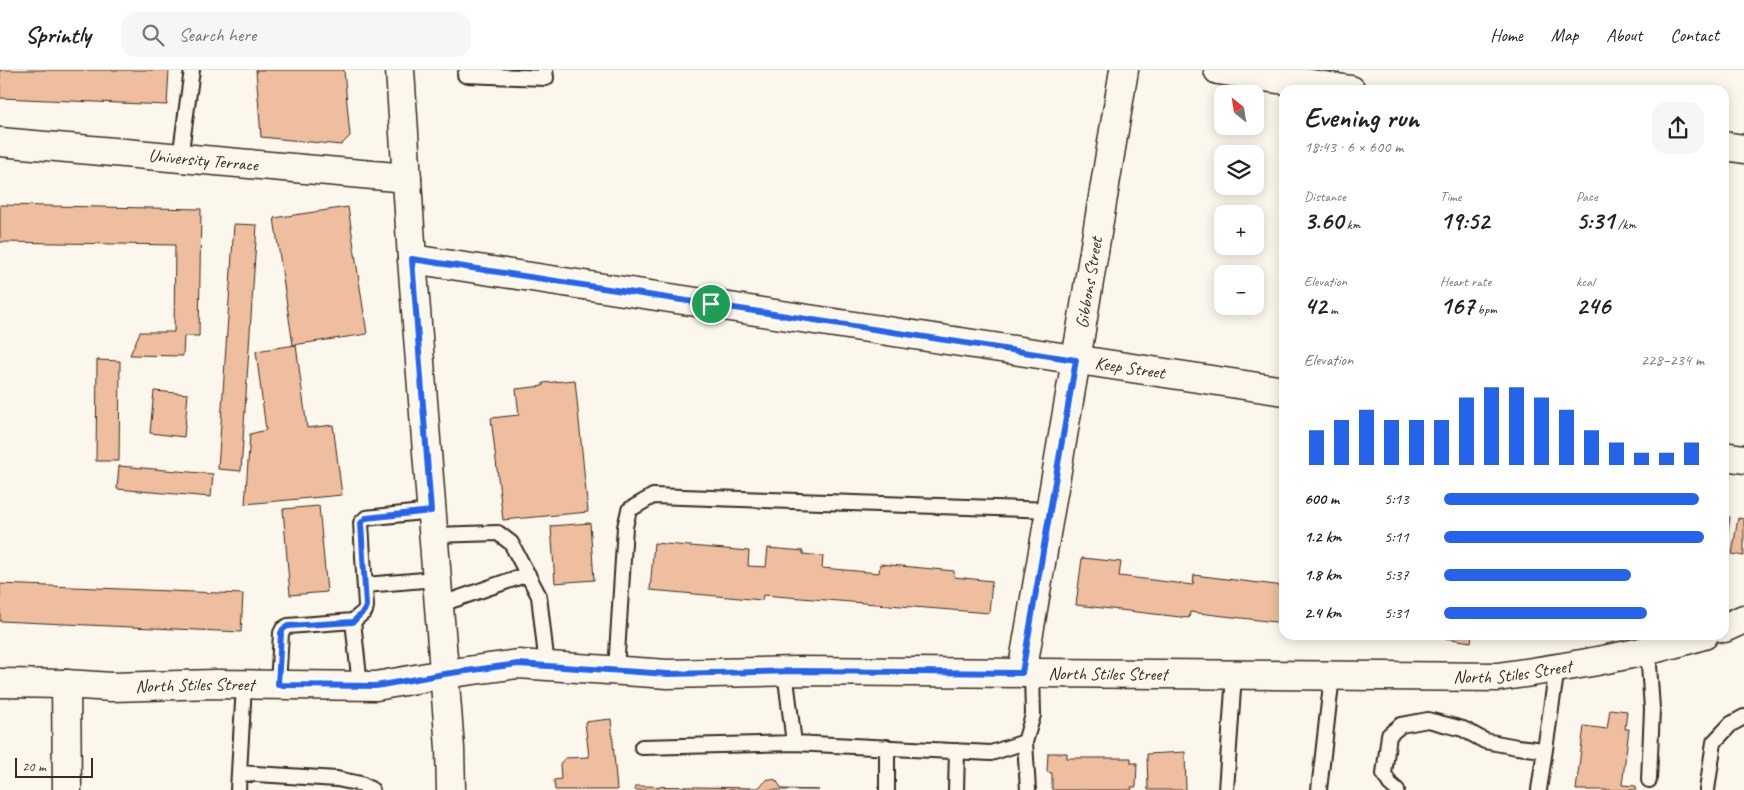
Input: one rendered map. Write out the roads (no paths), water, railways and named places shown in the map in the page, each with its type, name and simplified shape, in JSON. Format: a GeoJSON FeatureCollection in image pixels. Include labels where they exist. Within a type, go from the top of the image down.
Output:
{"type":"FeatureCollection","features":[{"type":"Feature","properties":{"kind":"main road"},"geometry":{"type":"LineString","coordinates":[[400,70],[412,259],[450,748],[451,790]]}},
{"type":"Feature","properties":{"kind":"main road","name":"Gibbons Street"},"geometry":{"type":"LineString","coordinates":[[1027,673],[1051,510],[1124,70]]}},
{"type":"Feature","properties":{"kind":"main road"},"geometry":{"type":"LineString","coordinates":[[1218,70],[1318,85]]}},
{"type":"Feature","properties":{"kind":"main road","name":"University Terrace"},"geometry":{"type":"LineString","coordinates":[[0,142],[407,178]]}},
{"type":"Feature","properties":{"kind":"main road"},"geometry":{"type":"LineString","coordinates":[[1729,147],[1744,149]]}},
{"type":"Feature","properties":{"kind":"main road","name":"Keep Street"},"geometry":{"type":"LineString","coordinates":[[412,259],[1279,390]]}},
{"type":"Feature","properties":{"kind":"main road"},"geometry":{"type":"LineString","coordinates":[[1729,457],[1744,460]]}},
{"type":"Feature","properties":{"kind":"main road"},"geometry":{"type":"LineString","coordinates":[[1729,626],[1744,619]]}},
{"type":"Feature","properties":{"kind":"main road","name":"North Stiles Street"},"geometry":{"type":"LineString","coordinates":[[0,683],[112,687],[376,686],[518,664],[668,674],[785,671],[1498,677],[1557,668],[1670,646],[1689,640]]}},
{"type":"Feature","properties":{"kind":"main road"},"geometry":{"type":"LineString","coordinates":[[66,684],[67,790]]}},
{"type":"Feature","properties":{"kind":"lane"},"geometry":{"type":"LineString","coordinates":[[180,158],[192,70]]}},
{"type":"Feature","properties":{"kind":"lane"},"geometry":{"type":"LineString","coordinates":[[465,75],[546,78],[545,70]]}},
{"type":"Feature","properties":{"kind":"lane"},"geometry":{"type":"LineString","coordinates":[[616,670],[625,527],[629,510],[653,496],[1051,510]]}},
{"type":"Feature","properties":{"kind":"lane"},"geometry":{"type":"LineString","coordinates":[[278,685],[281,633],[283,629],[288,626],[353,622],[364,611],[365,585],[361,523],[366,518],[432,523],[498,533],[511,543],[540,596],[547,666]]}},
{"type":"Feature","properties":{"kind":"lane"},"geometry":{"type":"LineString","coordinates":[[439,606],[528,574]]}},
{"type":"Feature","properties":{"kind":"lane"},"geometry":{"type":"LineString","coordinates":[[365,585],[436,579]]}},
{"type":"Feature","properties":{"kind":"lane"},"geometry":{"type":"LineString","coordinates":[[353,622],[360,686]]}},
{"type":"Feature","properties":{"kind":"lane"},"geometry":{"type":"LineString","coordinates":[[1648,650],[1652,710],[1649,780]]}},
{"type":"Feature","properties":{"kind":"lane"},"geometry":{"type":"LineString","coordinates":[[1539,790],[1557,668]]}},
{"type":"Feature","properties":{"kind":"lane"},"geometry":{"type":"LineString","coordinates":[[785,671],[794,743]]}},
{"type":"Feature","properties":{"kind":"lane"},"geometry":{"type":"LineString","coordinates":[[1027,673],[1033,715],[1025,742],[1028,790]]}},
{"type":"Feature","properties":{"kind":"lane"},"geometry":{"type":"LineString","coordinates":[[1226,790],[1234,675]]}},
{"type":"Feature","properties":{"kind":"lane"},"geometry":{"type":"LineString","coordinates":[[1320,790],[1332,676]]}},
{"type":"Feature","properties":{"kind":"lane"},"geometry":{"type":"LineString","coordinates":[[238,790],[244,685]]}},
{"type":"Feature","properties":{"kind":"lane"},"geometry":{"type":"LineString","coordinates":[[1707,790],[1714,742],[1731,724],[1744,717]]}},
{"type":"Feature","properties":{"kind":"lane"},"geometry":{"type":"LineString","coordinates":[[1397,790],[1390,784],[1384,774],[1389,735],[1401,725],[1428,720],[1464,729],[1485,741],[1545,750]]}},
{"type":"Feature","properties":{"kind":"lane"},"geometry":{"type":"LineString","coordinates":[[642,747],[794,743],[991,753],[1025,742]]}},
{"type":"Feature","properties":{"kind":"lane"},"geometry":{"type":"LineString","coordinates":[[887,747],[887,790]]}},
{"type":"Feature","properties":{"kind":"lane"},"geometry":{"type":"LineString","coordinates":[[956,790],[957,751]]}},
{"type":"Feature","properties":{"kind":"lane"},"geometry":{"type":"LineString","coordinates":[[239,773],[337,779],[361,784],[372,790]]}}]}
